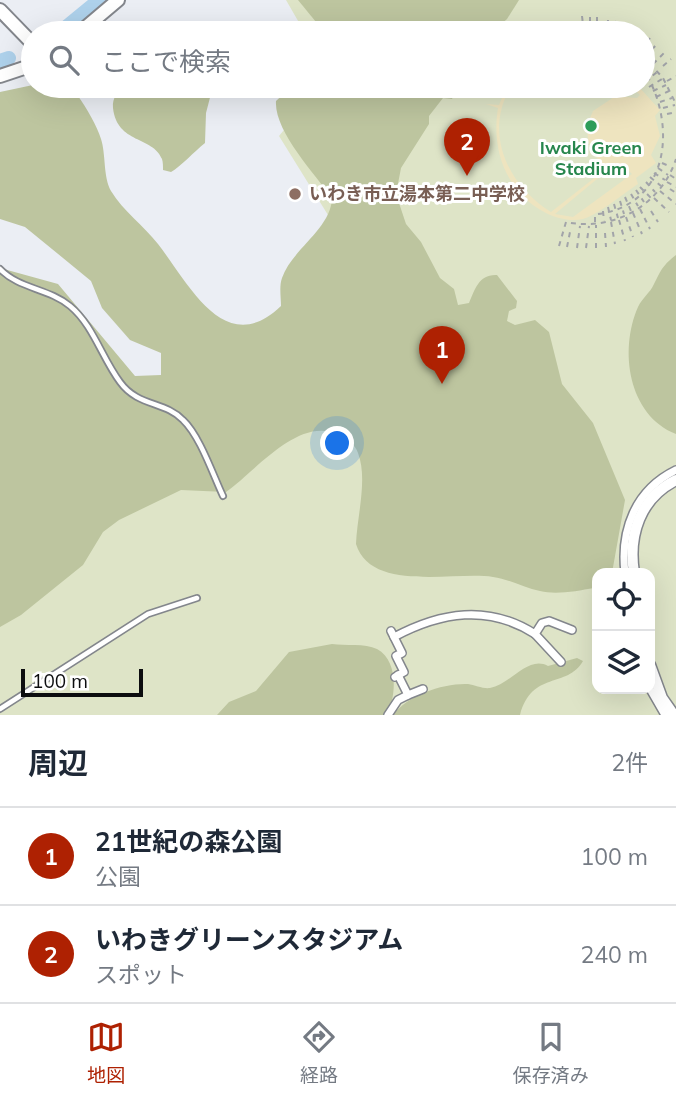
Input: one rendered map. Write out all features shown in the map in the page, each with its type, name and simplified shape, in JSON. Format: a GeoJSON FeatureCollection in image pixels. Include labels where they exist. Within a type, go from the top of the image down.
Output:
{"type":"FeatureCollection","features":[{"type":"Feature","properties":{"kind":"street"},"geometry":{"type":"LineString","coordinates":[[93,21],[118,0]]}},
{"type":"Feature","properties":{"kind":"street"},"geometry":{"type":"LineString","coordinates":[[0,10],[21,32]]}},
{"type":"Feature","properties":{"kind":"street"},"geometry":{"type":"LineString","coordinates":[[0,76],[21,69]]}},
{"type":"Feature","properties":{"kind":"street"},"geometry":{"type":"LineString","coordinates":[[625,568],[623,540],[631,515],[653,485],[676,470]]}},
{"type":"Feature","properties":{"kind":"street"},"geometry":{"type":"LineString","coordinates":[[634,568],[631,541],[637,523],[654,495],[676,480]]}},
{"type":"Feature","properties":{"kind":"street"},"geometry":{"type":"LineString","coordinates":[[408,695],[396,676],[404,672],[396,656],[402,653],[392,634],[438,618],[468,613],[503,618],[536,634],[561,662]]}},
{"type":"Feature","properties":{"kind":"street"},"geometry":{"type":"LineString","coordinates":[[536,634],[542,623],[549,621],[572,630]]}},
{"type":"Feature","properties":{"kind":"street"},"geometry":{"type":"LineString","coordinates":[[655,679],[662,698],[674,715]]}},
{"type":"Feature","properties":{"kind":"street"},"geometry":{"type":"LineString","coordinates":[[388,715],[398,700],[422,689]]}},
{"type":"Feature","properties":{"kind":"street"},"geometry":{"type":"LineString","coordinates":[[653,694],[665,715]]}},
{"type":"Feature","properties":{"kind":"lane"},"geometry":{"type":"LineString","coordinates":[[0,268],[10,280],[58,297],[72,308],[132,396],[171,411],[184,420],[223,496]]}},
{"type":"Feature","properties":{"kind":"lane"},"geometry":{"type":"LineString","coordinates":[[0,709],[148,614],[197,598]]}},
{"type":"Feature","properties":{"kind":"path"},"geometry":{"type":"LineString","coordinates":[[582,16],[583,21]]}},
{"type":"Feature","properties":{"kind":"path"},"geometry":{"type":"LineString","coordinates":[[590,16],[590,21]]}},
{"type":"Feature","properties":{"kind":"path"},"geometry":{"type":"LineString","coordinates":[[655,62],[664,52]]}},
{"type":"Feature","properties":{"kind":"path"},"geometry":{"type":"LineString","coordinates":[[663,66],[671,58]]}},
{"type":"Feature","properties":{"kind":"path"},"geometry":{"type":"LineString","coordinates":[[655,69],[665,81],[676,104],[663,108]]}},
{"type":"Feature","properties":{"kind":"path"},"geometry":{"type":"LineString","coordinates":[[671,121],[665,100],[655,83],[676,76]]}},
{"type":"Feature","properties":{"kind":"path"},"geometry":{"type":"LineString","coordinates":[[655,90],[665,81]]}},
{"type":"Feature","properties":{"kind":"path"},"geometry":{"type":"LineString","coordinates":[[656,97],[676,86]]}},
{"type":"Feature","properties":{"kind":"path"},"geometry":{"type":"LineString","coordinates":[[660,103],[674,97]]}},
{"type":"Feature","properties":{"kind":"path"},"geometry":{"type":"LineString","coordinates":[[668,114],[676,112]]}},
{"type":"Feature","properties":{"kind":"path"},"geometry":{"type":"LineString","coordinates":[[559,246],[566,222],[589,225],[596,223],[611,221],[639,208],[666,181],[676,160],[668,158],[655,182],[641,197],[616,211],[597,216],[596,223],[596,248]]}},
{"type":"Feature","properties":{"kind":"path"},"geometry":{"type":"LineString","coordinates":[[664,163],[674,168]]}},
{"type":"Feature","properties":{"kind":"path"},"geometry":{"type":"LineString","coordinates":[[658,168],[676,179]]}},
{"type":"Feature","properties":{"kind":"path"},"geometry":{"type":"LineString","coordinates":[[654,173],[676,187]]}},
{"type":"Feature","properties":{"kind":"path"},"geometry":{"type":"LineString","coordinates":[[650,177],[661,186]]}},
{"type":"Feature","properties":{"kind":"path"},"geometry":{"type":"LineString","coordinates":[[646,182],[676,204]]}},
{"type":"Feature","properties":{"kind":"path"},"geometry":{"type":"LineString","coordinates":[[640,187],[669,212]]}},
{"type":"Feature","properties":{"kind":"path"},"geometry":{"type":"LineString","coordinates":[[670,189],[676,193]]}},
{"type":"Feature","properties":{"kind":"path"},"geometry":{"type":"LineString","coordinates":[[636,190],[645,203]]}},
{"type":"Feature","properties":{"kind":"path"},"geometry":{"type":"LineString","coordinates":[[631,194],[650,229]]}},
{"type":"Feature","properties":{"kind":"path"},"geometry":{"type":"LineString","coordinates":[[625,197],[642,234]]}},
{"type":"Feature","properties":{"kind":"path"},"geometry":{"type":"LineString","coordinates":[[620,201],[633,237]]}},
{"type":"Feature","properties":{"kind":"path"},"geometry":{"type":"LineString","coordinates":[[614,204],[625,241]]}},
{"type":"Feature","properties":{"kind":"path"},"geometry":{"type":"LineString","coordinates":[[608,207],[615,244]]}},
{"type":"Feature","properties":{"kind":"path"},"geometry":{"type":"LineString","coordinates":[[651,211],[659,222]]}},
{"type":"Feature","properties":{"kind":"path"},"geometry":{"type":"LineString","coordinates":[[603,213],[604,221]]}},
{"type":"Feature","properties":{"kind":"path"},"geometry":{"type":"LineString","coordinates":[[577,248],[580,225]]}},
{"type":"Feature","properties":{"kind":"path"},"geometry":{"type":"LineString","coordinates":[[586,248],[589,225]]}},
{"type":"Feature","properties":{"kind":"path"},"geometry":{"type":"LineString","coordinates":[[567,247],[570,232]]}},
{"type":"Feature","properties":{"kind":"path"},"geometry":{"type":"LineString","coordinates":[[605,233],[606,247]]}},
{"type":"Feature","properties":{"kind":"green space"},"geometry":{"type":"Polygon","coordinates":[[[286,0],[676,0],[676,715],[0,715],[0,581],[369,291],[341,236],[279,136],[310,98],[655,98],[655,21],[298,21],[286,0]]]}},
{"type":"Feature","properties":{"kind":"green space"},"geometry":{"type":"Polygon","coordinates":[[[298,0],[519,0],[505,21],[315,21],[298,0]]]}},
{"type":"Feature","properties":{"kind":"green space"},"geometry":{"type":"Polygon","coordinates":[[[21,88],[21,98],[79,98],[99,134],[107,179],[116,198],[152,237],[210,310],[226,321],[243,325],[261,320],[281,306],[282,278],[325,219],[332,198],[288,139],[277,113],[276,101],[281,98],[443,98],[429,116],[429,124],[401,168],[396,194],[406,224],[421,242],[440,278],[454,289],[458,305],[469,303],[482,280],[497,275],[517,301],[516,308],[509,311],[507,321],[515,325],[535,320],[549,332],[562,384],[593,423],[625,500],[613,568],[592,568],[592,588],[553,593],[493,577],[416,577],[378,569],[365,559],[356,544],[362,486],[358,453],[353,444],[345,438],[324,431],[309,433],[279,448],[226,492],[181,490],[119,520],[103,532],[83,565],[21,615],[0,627],[0,268],[58,284],[135,376],[161,375],[161,353],[130,340],[102,308],[91,281],[25,227],[0,219],[0,92],[21,88]]]}},
{"type":"Feature","properties":{"kind":"green space"},"geometry":{"type":"Polygon","coordinates":[[[115,98],[210,98],[206,113],[205,143],[171,172],[163,170],[162,159],[151,146],[121,128],[116,120],[113,101],[115,98]]]}},
{"type":"Feature","properties":{"kind":"green space"},"geometry":{"type":"Polygon","coordinates":[[[676,255],[676,434],[660,425],[647,412],[638,397],[632,380],[629,342],[638,307],[663,268],[676,255]]]}},
{"type":"Feature","properties":{"kind":"green space"},"geometry":{"type":"Polygon","coordinates":[[[332,644],[367,646],[384,655],[394,680],[387,715],[217,715],[229,702],[256,691],[289,652],[332,644]]]}},
{"type":"Feature","properties":{"kind":"green space"},"geometry":{"type":"Polygon","coordinates":[[[577,658],[583,661],[576,670],[533,692],[525,701],[520,715],[393,715],[417,696],[437,688],[468,684],[490,688],[533,664],[548,666],[577,658]]]}},
{"type":"Feature","properties":{"kind":"sand"},"geometry":{"type":"Polygon","coordinates":[[[502,98],[506,98],[499,122],[504,157],[523,188],[551,212],[607,168],[591,149],[588,127],[593,111],[612,98],[649,98],[660,110],[655,116],[660,136],[651,155],[656,163],[636,178],[638,184],[589,217],[574,220],[554,216],[532,204],[511,182],[504,168],[497,139],[498,108],[486,104],[499,105],[502,98]],[[609,169],[555,214],[573,217],[632,174],[628,170],[609,169]]]}},
{"type":"Feature","properties":{"kind":"waterway"},"geometry":{"type":"LineString","coordinates":[[74,21],[99,0]]}},
{"type":"Feature","properties":{"kind":"waterway"},"geometry":{"type":"LineString","coordinates":[[0,61],[9,58]]}},
{"type":"Feature","properties":{"kind":"place","name":"Iwaki Green Stadium"},"geometry":{"type":"Point","coordinates":[591,126]}},
{"type":"Feature","properties":{"kind":"place","name":"いわきグリーンスタジアム"},"geometry":{"type":"Point","coordinates":[467,176]}},
{"type":"Feature","properties":{"kind":"place","name":"いわき市立湯本第二中学校"},"geometry":{"type":"Point","coordinates":[295,194]}},
{"type":"Feature","properties":{"kind":"place","name":"21世紀の森公園"},"geometry":{"type":"Point","coordinates":[442,384]}}]}
